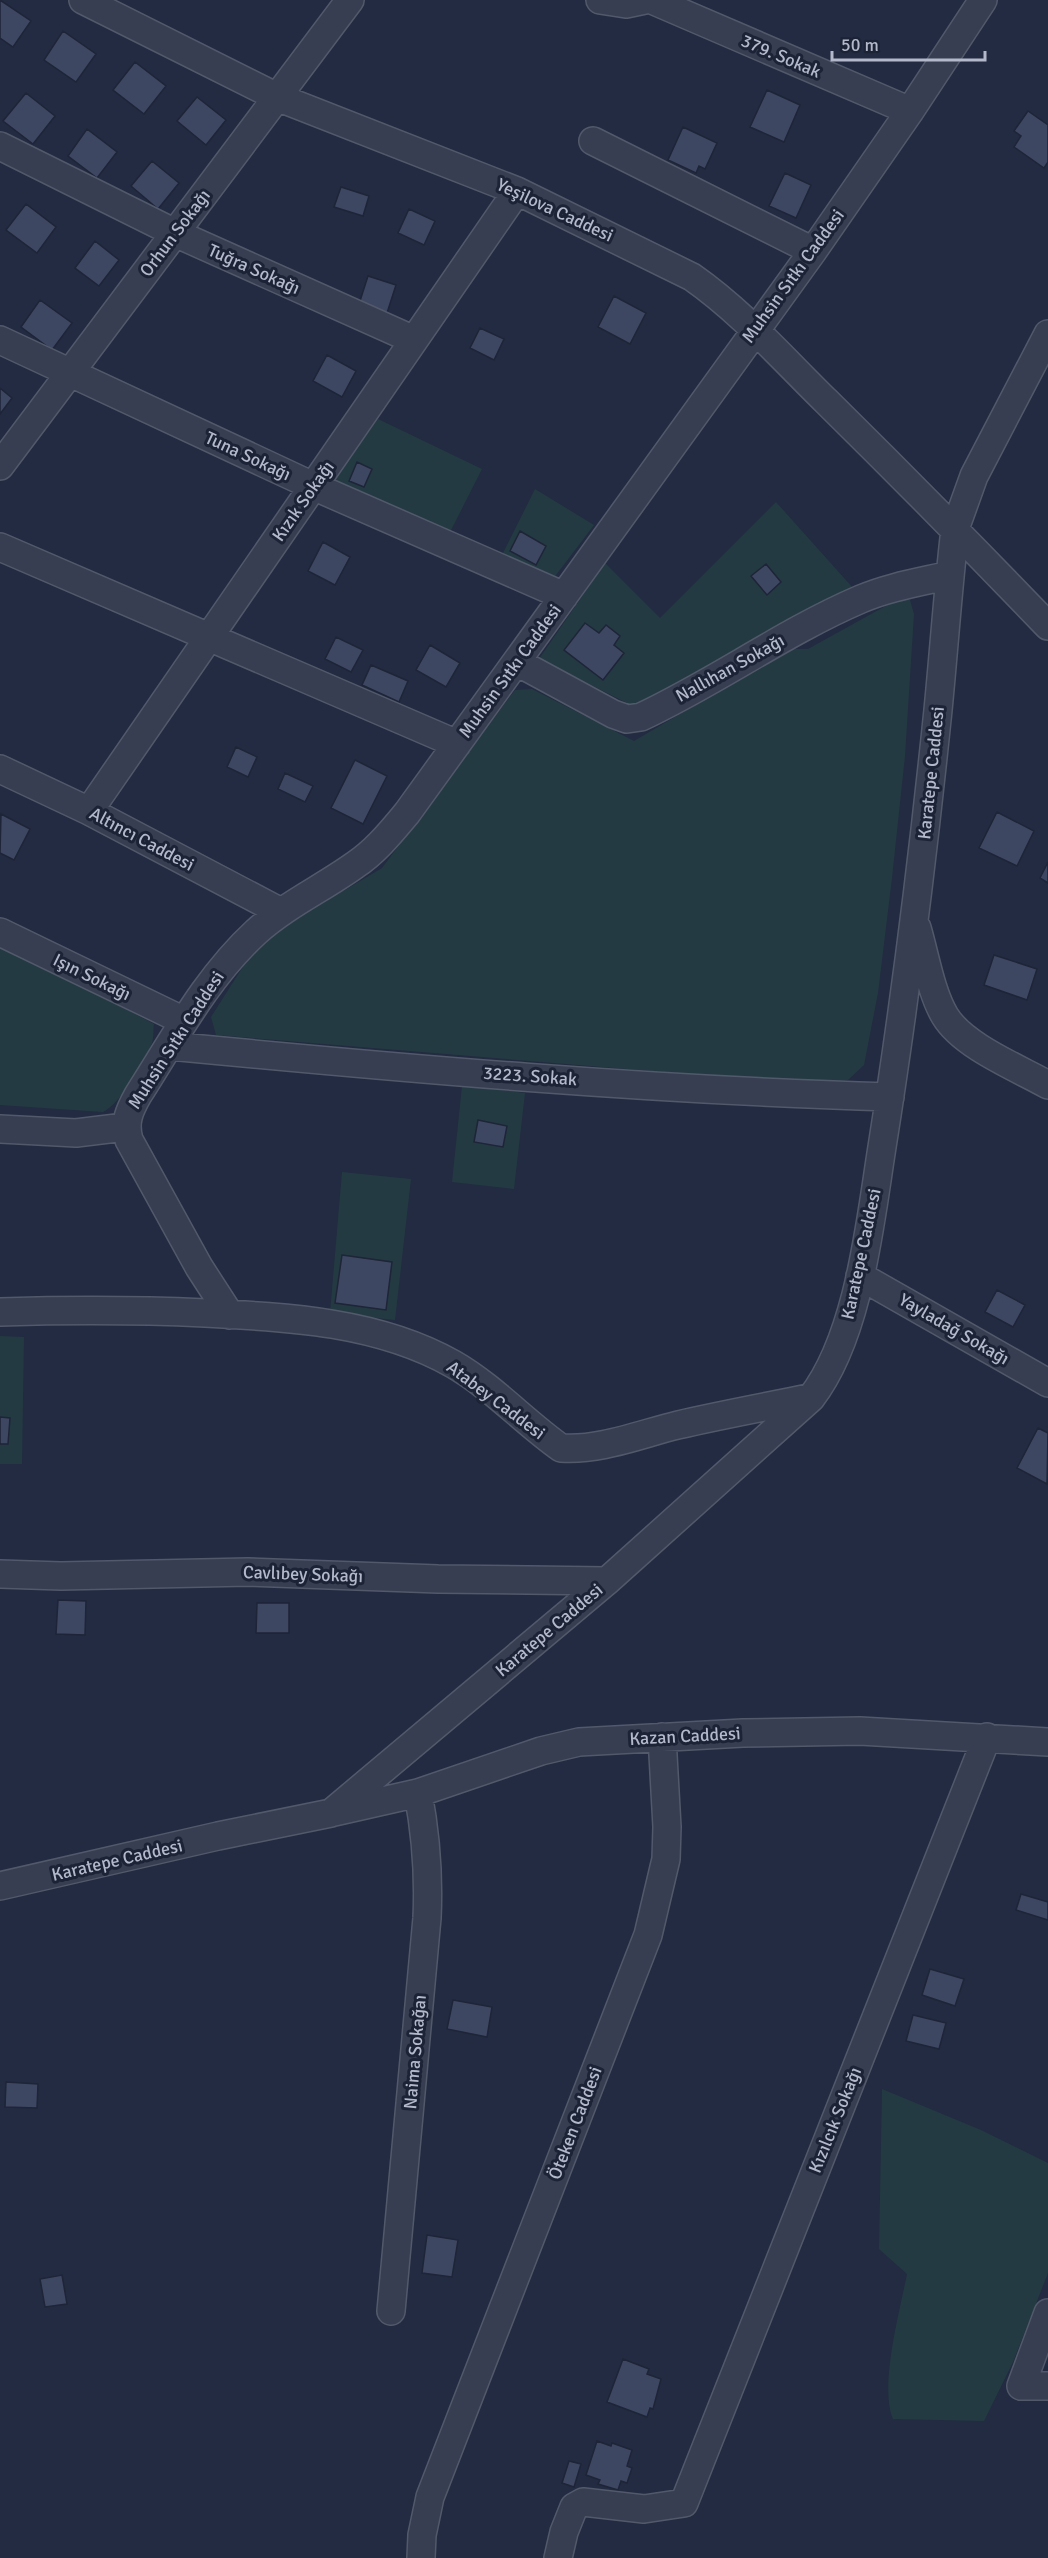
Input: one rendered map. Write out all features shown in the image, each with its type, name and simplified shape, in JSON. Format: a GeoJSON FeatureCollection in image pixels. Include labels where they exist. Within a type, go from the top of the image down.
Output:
{"type":"FeatureCollection","features":[{"type":"Feature","properties":{"kind":"street","name":"Yeşilova Caddesi"},"geometry":{"type":"LineString","coordinates":[[83,0],[277,97],[518,190],[692,277],[711,290],[755,330],[955,529],[1048,626]]}},
{"type":"Feature","properties":{"kind":"street"},"geometry":{"type":"LineString","coordinates":[[600,0],[626,4],[645,0]]}},
{"type":"Feature","properties":{"kind":"street","name":"379. Sokak"},"geometry":{"type":"LineString","coordinates":[[652,0],[910,111]]}},
{"type":"Feature","properties":{"kind":"street","name":"Muhsin Sıtkı Caddesi"},"geometry":{"type":"LineString","coordinates":[[230,1315],[170,1215],[129,1140],[125,1126],[138,1095],[184,1021],[230,958],[281,912],[357,864],[385,840],[458,744],[813,251],[910,111],[983,0]]}},
{"type":"Feature","properties":{"kind":"street","name":"Orhun Sokağı"},"geometry":{"type":"LineString","coordinates":[[0,466],[277,97],[346,1]]}},
{"type":"Feature","properties":{"kind":"street"},"geometry":{"type":"LineString","coordinates":[[593,141],[813,251]]}},
{"type":"Feature","properties":{"kind":"street","name":"Tuğra Sokağı"},"geometry":{"type":"LineString","coordinates":[[0,146],[175,233],[414,340]]}},
{"type":"Feature","properties":{"kind":"street","name":"Kızık Sokağı"},"geometry":{"type":"LineString","coordinates":[[89,811],[518,190]]}},
{"type":"Feature","properties":{"kind":"street","name":"Karatepe Caddesi"},"geometry":{"type":"LineString","coordinates":[[0,1886],[218,1836],[331,1813],[607,1581],[811,1398],[822,1383],[834,1359],[860,1276],[890,1097],[914,918],[938,709],[955,529],[974,476],[1048,334]]}},
{"type":"Feature","properties":{"kind":"street","name":"Tuna Sokağı"},"geometry":{"type":"LineString","coordinates":[[0,340],[313,486],[564,596]]}},
{"type":"Feature","properties":{"kind":"street"},"geometry":{"type":"LineString","coordinates":[[0,547],[458,744]]}},
{"type":"Feature","properties":{"kind":"street","name":"Nallıhan Sokağı"},"geometry":{"type":"LineString","coordinates":[[517,662],[613,714],[627,719],[641,717],[748,657],[862,598],[893,588],[950,575]]}},
{"type":"Feature","properties":{"kind":"street","name":"Altıncı Caddesi"},"geometry":{"type":"LineString","coordinates":[[0,769],[89,811],[281,912]]}},
{"type":"Feature","properties":{"kind":"street"},"geometry":{"type":"LineString","coordinates":[[914,918],[939,1003],[946,1017],[973,1043],[1048,1085]]}},
{"type":"Feature","properties":{"kind":"street","name":"Işın Sokağı"},"geometry":{"type":"LineString","coordinates":[[0,932],[184,1021]]}},
{"type":"Feature","properties":{"kind":"street","name":"3223. Sokak"},"geometry":{"type":"LineString","coordinates":[[170,1046],[327,1061],[666,1087],[890,1097]]}},
{"type":"Feature","properties":{"kind":"street"},"geometry":{"type":"LineString","coordinates":[[0,1128],[76,1133],[125,1126]]}},
{"type":"Feature","properties":{"kind":"street","name":"Yayladağ Sokağı"},"geometry":{"type":"LineString","coordinates":[[860,1276],[1048,1383]]}},
{"type":"Feature","properties":{"kind":"street","name":"Atabey Caddesi"},"geometry":{"type":"LineString","coordinates":[[0,1312],[147,1311],[230,1315],[340,1326],[374,1333],[414,1346],[453,1364],[561,1448],[576,1449],[593,1446],[811,1398]]}},
{"type":"Feature","properties":{"kind":"street","name":"Cavlıbey Sokağı"},"geometry":{"type":"LineString","coordinates":[[0,1575],[248,1572],[438,1579],[607,1581]]}},
{"type":"Feature","properties":{"kind":"street","name":"Kazan Caddesi"},"geometry":{"type":"LineString","coordinates":[[331,1813],[418,1793],[541,1751],[579,1742],[743,1733],[860,1731],[1048,1742]]}},
{"type":"Feature","properties":{"kind":"street","name":"Öteken Caddesi"},"geometry":{"type":"LineString","coordinates":[[421,2558],[422,2535],[430,2497],[648,1935],[666,1858],[667,1827],[662,1737]]}},
{"type":"Feature","properties":{"kind":"street","name":"Kızılcık Sokağı"},"geometry":{"type":"LineString","coordinates":[[558,2558],[574,2507],[583,2502],[644,2509],[684,2503],[987,1737]]}},
{"type":"Feature","properties":{"kind":"street","name":"Naima Sokağaı"},"geometry":{"type":"LineString","coordinates":[[391,2311],[428,1918],[427,1843],[418,1793]]}},
{"type":"Feature","properties":{"kind":"street"},"geometry":{"type":"LineString","coordinates":[[1048,2313],[1021,2386],[1048,2386]]}},
{"type":"Feature","properties":{"kind":"shaded area"},"geometry":{"type":"Polygon","coordinates":[[[378,419],[482,469],[449,534],[332,482],[378,419]]]}},
{"type":"Feature","properties":{"kind":"shaded area"},"geometry":{"type":"Polygon","coordinates":[[[535,489],[594,525],[553,579],[500,559],[535,489]]]}},
{"type":"Feature","properties":{"kind":"shaded area"},"geometry":{"type":"Polygon","coordinates":[[[776,502],[853,588],[639,709],[539,659],[605,563],[660,618],[776,502]]]}},
{"type":"Feature","properties":{"kind":"shaded area"},"geometry":{"type":"Polygon","coordinates":[[[900,598],[910,600],[914,614],[905,756],[892,878],[878,993],[864,1065],[848,1080],[821,1085],[216,1035],[211,1017],[251,954],[308,906],[345,890],[382,868],[515,690],[532,689],[634,741],[791,649],[808,649],[900,598]]]}},
{"type":"Feature","properties":{"kind":"shaded area"},"geometry":{"type":"Polygon","coordinates":[[[0,946],[34,961],[154,1024],[152,1043],[144,1061],[125,1091],[103,1112],[0,1105],[0,946]]]}},
{"type":"Feature","properties":{"kind":"shaded area"},"geometry":{"type":"Polygon","coordinates":[[[462,1086],[525,1093],[514,1189],[452,1182],[462,1086]]]}},
{"type":"Feature","properties":{"kind":"shaded area"},"geometry":{"type":"Polygon","coordinates":[[[342,1172],[411,1179],[395,1320],[330,1313],[342,1172]]]}},
{"type":"Feature","properties":{"kind":"shaded area"},"geometry":{"type":"Polygon","coordinates":[[[0,1336],[24,1337],[22,1464],[0,1464],[0,1336]]]}},
{"type":"Feature","properties":{"kind":"shaded area"},"geometry":{"type":"Polygon","coordinates":[[[882,2089],[981,2130],[1048,2163],[1048,2273],[1013,2362],[984,2421],[893,2419],[889,2405],[889,2369],[907,2274],[879,2249],[882,2089]]]}},
{"type":"Feature","properties":{"kind":"building"},"geometry":{"type":"Polygon","coordinates":[[[0,0],[31,21],[13,47],[0,38],[0,0]]]}},
{"type":"Feature","properties":{"kind":"building"},"geometry":{"type":"Polygon","coordinates":[[[63,31],[96,54],[76,82],[44,60],[63,31]]]}},
{"type":"Feature","properties":{"kind":"building"},"geometry":{"type":"Polygon","coordinates":[[[135,62],[166,86],[144,114],[113,90],[135,62]]]}},
{"type":"Feature","properties":{"kind":"building"},"geometry":{"type":"Polygon","coordinates":[[[767,90],[800,105],[784,142],[750,127],[767,90]]]}},
{"type":"Feature","properties":{"kind":"building"},"geometry":{"type":"Polygon","coordinates":[[[26,93],[55,116],[33,144],[3,121],[26,93]]]}},
{"type":"Feature","properties":{"kind":"building"},"geometry":{"type":"Polygon","coordinates":[[[197,97],[226,120],[206,145],[177,121],[197,97]]]}},
{"type":"Feature","properties":{"kind":"building"},"geometry":{"type":"Polygon","coordinates":[[[1028,111],[1048,125],[1048,162],[1044,168],[1014,147],[1021,136],[1014,131],[1028,111]]]}},
{"type":"Feature","properties":{"kind":"building"},"geometry":{"type":"Polygon","coordinates":[[[683,127],[717,143],[705,169],[699,166],[696,173],[668,160],[683,127]]]}},
{"type":"Feature","properties":{"kind":"building"},"geometry":{"type":"Polygon","coordinates":[[[87,129],[117,152],[97,178],[68,156],[87,129]]]}},
{"type":"Feature","properties":{"kind":"building"},"geometry":{"type":"Polygon","coordinates":[[[152,161],[179,183],[158,209],[131,186],[152,161]]]}},
{"type":"Feature","properties":{"kind":"building"},"geometry":{"type":"Polygon","coordinates":[[[785,173],[811,185],[796,218],[769,206],[785,173]]]}},
{"type":"Feature","properties":{"kind":"building"},"geometry":{"type":"Polygon","coordinates":[[[341,187],[369,196],[363,216],[334,207],[341,187]]]}},
{"type":"Feature","properties":{"kind":"building"},"geometry":{"type":"Polygon","coordinates":[[[26,204],[56,227],[37,253],[6,230],[26,204]]]}},
{"type":"Feature","properties":{"kind":"building"},"geometry":{"type":"Polygon","coordinates":[[[409,209],[435,221],[424,245],[398,233],[409,209]]]}},
{"type":"Feature","properties":{"kind":"building"},"geometry":{"type":"Polygon","coordinates":[[[95,241],[119,260],[99,286],[75,268],[95,241]]]}},
{"type":"Feature","properties":{"kind":"building"},"geometry":{"type":"Polygon","coordinates":[[[368,276],[396,285],[387,313],[359,304],[368,276]]]}},
{"type":"Feature","properties":{"kind":"building"},"geometry":{"type":"Polygon","coordinates":[[[614,296],[646,313],[630,344],[598,327],[614,296]]]}},
{"type":"Feature","properties":{"kind":"building"},"geometry":{"type":"Polygon","coordinates":[[[40,300],[72,323],[52,350],[21,327],[40,300]]]}},
{"type":"Feature","properties":{"kind":"building"},"geometry":{"type":"Polygon","coordinates":[[[480,328],[504,339],[494,360],[470,348],[480,328]]]}},
{"type":"Feature","properties":{"kind":"building"},"geometry":{"type":"Polygon","coordinates":[[[327,355],[356,371],[342,397],[313,381],[327,355]]]}},
{"type":"Feature","properties":{"kind":"building"},"geometry":{"type":"Polygon","coordinates":[[[0,388],[12,398],[0,414],[0,388]]]}},
{"type":"Feature","properties":{"kind":"building"},"geometry":{"type":"Polygon","coordinates":[[[357,462],[372,469],[364,487],[349,481],[357,462]]]}},
{"type":"Feature","properties":{"kind":"building"},"geometry":{"type":"Polygon","coordinates":[[[520,531],[546,546],[536,565],[510,551],[520,531]]]}},
{"type":"Feature","properties":{"kind":"building"},"geometry":{"type":"Polygon","coordinates":[[[323,542],[350,557],[335,585],[308,571],[323,542]]]}},
{"type":"Feature","properties":{"kind":"building"},"geometry":{"type":"Polygon","coordinates":[[[766,564],[781,582],[767,595],[751,576],[766,564]]]}},
{"type":"Feature","properties":{"kind":"building"},"geometry":{"type":"Polygon","coordinates":[[[585,623],[599,633],[606,625],[620,636],[614,645],[624,653],[603,680],[564,650],[585,623]]]}},
{"type":"Feature","properties":{"kind":"building"},"geometry":{"type":"Polygon","coordinates":[[[336,637],[363,650],[351,672],[325,659],[336,637]]]}},
{"type":"Feature","properties":{"kind":"building"},"geometry":{"type":"Polygon","coordinates":[[[430,645],[460,663],[446,687],[416,670],[430,645]]]}},
{"type":"Feature","properties":{"kind":"building"},"geometry":{"type":"Polygon","coordinates":[[[371,665],[408,681],[399,702],[362,685],[371,665]]]}},
{"type":"Feature","properties":{"kind":"building"},"geometry":{"type":"Polygon","coordinates":[[[236,747],[257,757],[248,777],[227,767],[236,747]]]}},
{"type":"Feature","properties":{"kind":"building"},"geometry":{"type":"Polygon","coordinates":[[[355,760],[387,776],[363,824],[331,808],[355,760]]]}},
{"type":"Feature","properties":{"kind":"building"},"geometry":{"type":"Polygon","coordinates":[[[285,773],[313,786],[305,802],[278,789],[285,773]]]}},
{"type":"Feature","properties":{"kind":"building"},"geometry":{"type":"Polygon","coordinates":[[[997,812],[1034,831],[1017,866],[979,848],[997,812]]]}},
{"type":"Feature","properties":{"kind":"building"},"geometry":{"type":"Polygon","coordinates":[[[1,814],[30,829],[14,860],[0,853],[1,814]]]}},
{"type":"Feature","properties":{"kind":"building"},"geometry":{"type":"Polygon","coordinates":[[[1048,862],[1048,883],[1040,878],[1048,862]]]}},
{"type":"Feature","properties":{"kind":"building"},"geometry":{"type":"Polygon","coordinates":[[[994,955],[1037,969],[1027,1000],[984,985],[994,955]]]}},
{"type":"Feature","properties":{"kind":"building"},"geometry":{"type":"Polygon","coordinates":[[[478,1120],[507,1126],[503,1147],[474,1142],[478,1120]]]}},
{"type":"Feature","properties":{"kind":"building"},"geometry":{"type":"Polygon","coordinates":[[[342,1255],[392,1262],[386,1310],[335,1303],[342,1255]]]}},
{"type":"Feature","properties":{"kind":"building"},"geometry":{"type":"Polygon","coordinates":[[[997,1290],[1025,1305],[1013,1327],[985,1312],[997,1290]]]}},
{"type":"Feature","properties":{"kind":"building"},"geometry":{"type":"Polygon","coordinates":[[[0,1417],[10,1418],[8,1444],[0,1444],[0,1417]]]}},
{"type":"Feature","properties":{"kind":"building"},"geometry":{"type":"Polygon","coordinates":[[[1038,1428],[1048,1433],[1047,1484],[1017,1468],[1038,1428]]]}},
{"type":"Feature","properties":{"kind":"building"},"geometry":{"type":"Polygon","coordinates":[[[58,1600],[86,1601],[85,1635],[56,1634],[58,1600]]]}},
{"type":"Feature","properties":{"kind":"building"},"geometry":{"type":"Polygon","coordinates":[[[257,1603],[289,1603],[289,1633],[256,1633],[257,1603]]]}},
{"type":"Feature","properties":{"kind":"building"},"geometry":{"type":"Polygon","coordinates":[[[1021,1894],[1048,1902],[1048,1920],[1016,1910],[1021,1894]]]}},
{"type":"Feature","properties":{"kind":"building"},"geometry":{"type":"Polygon","coordinates":[[[930,1969],[964,1979],[955,2006],[922,1995],[930,1969]]]}},
{"type":"Feature","properties":{"kind":"building"},"geometry":{"type":"Polygon","coordinates":[[[453,2000],[492,2007],[487,2037],[447,2029],[453,2000]]]}},
{"type":"Feature","properties":{"kind":"building"},"geometry":{"type":"Polygon","coordinates":[[[913,2015],[946,2023],[939,2049],[906,2041],[913,2015]]]}},
{"type":"Feature","properties":{"kind":"building"},"geometry":{"type":"Polygon","coordinates":[[[6,2082],[38,2084],[37,2108],[5,2107],[6,2082]]]}},
{"type":"Feature","properties":{"kind":"building"},"geometry":{"type":"Polygon","coordinates":[[[427,2235],[458,2240],[452,2277],[422,2273],[427,2235]]]}},
{"type":"Feature","properties":{"kind":"building"},"geometry":{"type":"Polygon","coordinates":[[[62,2275],[67,2304],[45,2307],[40,2279],[62,2275]]]}},
{"type":"Feature","properties":{"kind":"building"},"geometry":{"type":"Polygon","coordinates":[[[623,2359],[649,2369],[647,2374],[661,2379],[653,2409],[650,2408],[647,2417],[607,2402],[623,2359]]]}},
{"type":"Feature","properties":{"kind":"building"},"geometry":{"type":"Polygon","coordinates":[[[597,2441],[632,2450],[627,2466],[632,2468],[627,2483],[621,2481],[618,2490],[598,2484],[600,2480],[586,2475],[597,2441]]]}},
{"type":"Feature","properties":{"kind":"building"},"geometry":{"type":"Polygon","coordinates":[[[569,2461],[581,2464],[574,2487],[562,2483],[569,2461]]]}}]}
